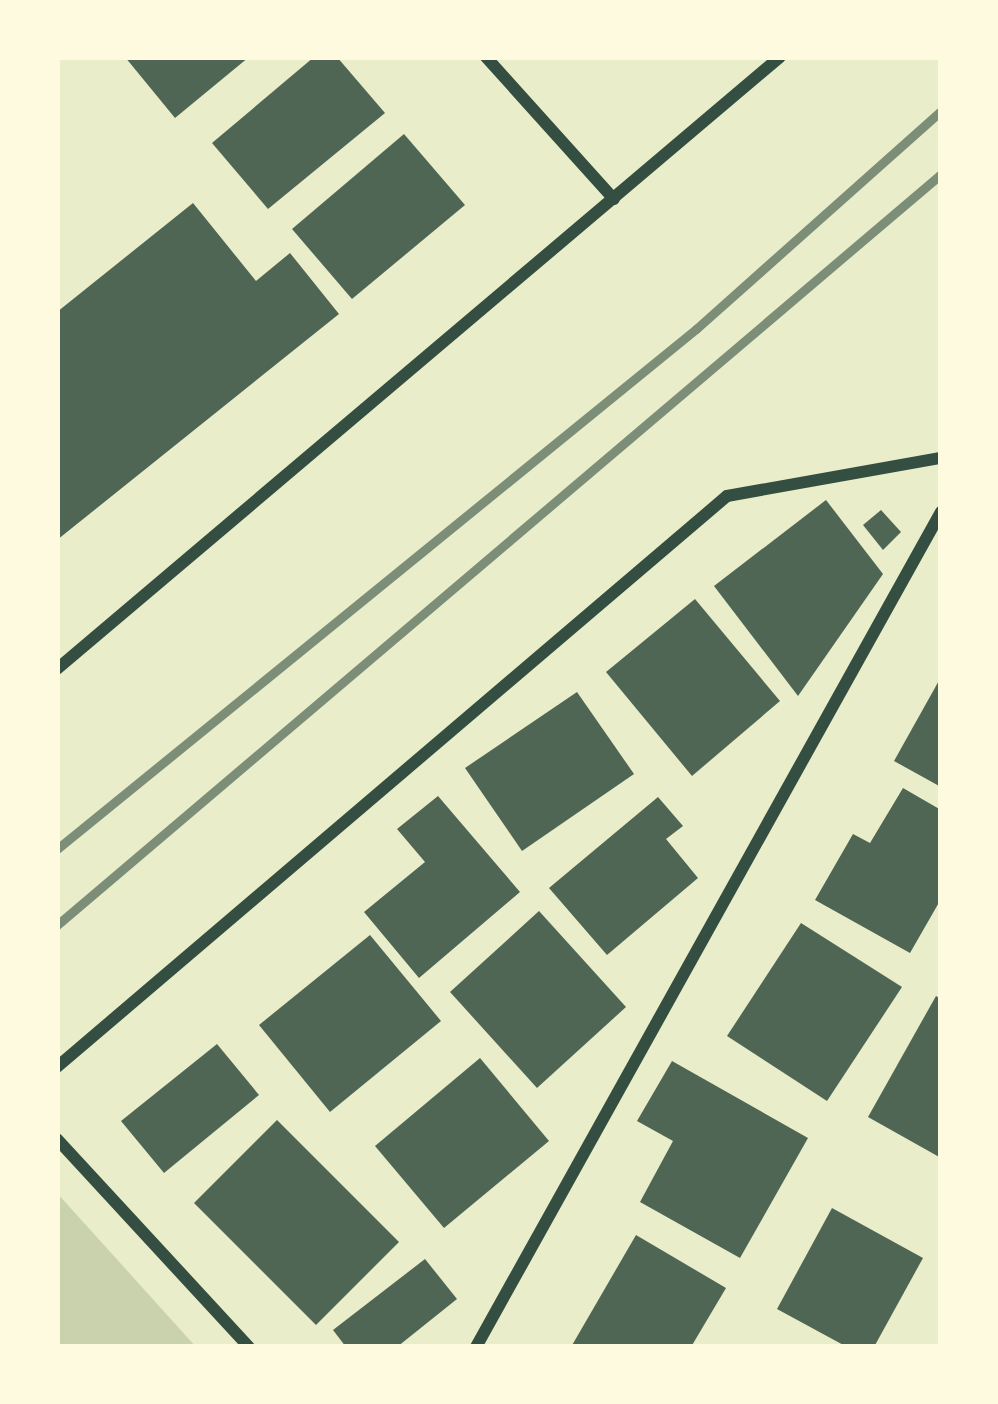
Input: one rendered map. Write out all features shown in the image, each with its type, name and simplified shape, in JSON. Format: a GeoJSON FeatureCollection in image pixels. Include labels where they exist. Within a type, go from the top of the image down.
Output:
{"type":"FeatureCollection","features":[{"type":"Feature","properties":{"kind":"street"},"geometry":{"type":"LineString","coordinates":[[486,57],[614,200]]}},
{"type":"Feature","properties":{"kind":"street"},"geometry":{"type":"LineString","coordinates":[[57,669],[780,57]]}},
{"type":"Feature","properties":{"kind":"street"},"geometry":{"type":"LineString","coordinates":[[57,1067],[728,496],[941,458]]}},
{"type":"Feature","properties":{"kind":"street"},"geometry":{"type":"LineString","coordinates":[[476,1347],[941,512]]}},
{"type":"Feature","properties":{"kind":"street"},"geometry":{"type":"LineString","coordinates":[[57,1138],[249,1347]]}},
{"type":"Feature","properties":{"kind":"green space"},"geometry":{"type":"Polygon","coordinates":[[[57,1193],[196,1347],[57,1347],[57,1193]]]}},
{"type":"Feature","properties":{"kind":"building"},"geometry":{"type":"Polygon","coordinates":[[[125,57],[249,57],[175,118],[125,57]]]}},
{"type":"Feature","properties":{"kind":"building"},"geometry":{"type":"Polygon","coordinates":[[[314,57],[337,57],[385,113],[268,209],[212,143],[314,57]]]}},
{"type":"Feature","properties":{"kind":"building"},"geometry":{"type":"Polygon","coordinates":[[[404,134],[465,205],[352,299],[292,229],[404,134]]]}},
{"type":"Feature","properties":{"kind":"building"},"geometry":{"type":"Polygon","coordinates":[[[193,203],[256,281],[290,253],[339,314],[57,540],[57,312],[193,203]]]}},
{"type":"Feature","properties":{"kind":"building"},"geometry":{"type":"Polygon","coordinates":[[[826,500],[883,574],[798,696],[714,586],[826,500]]]}},
{"type":"Feature","properties":{"kind":"building"},"geometry":{"type":"Polygon","coordinates":[[[881,510],[901,532],[883,550],[863,525],[881,510]]]}},
{"type":"Feature","properties":{"kind":"building"},"geometry":{"type":"Polygon","coordinates":[[[695,599],[780,701],[692,776],[606,672],[695,599]]]}},
{"type":"Feature","properties":{"kind":"building"},"geometry":{"type":"Polygon","coordinates":[[[941,677],[941,787],[894,761],[941,677]]]}},
{"type":"Feature","properties":{"kind":"building"},"geometry":{"type":"Polygon","coordinates":[[[577,692],[634,774],[522,851],[465,768],[577,692]]]}},
{"type":"Feature","properties":{"kind":"building"},"geometry":{"type":"Polygon","coordinates":[[[903,788],[941,810],[941,899],[910,953],[815,900],[853,834],[870,843],[903,788]]]}},
{"type":"Feature","properties":{"kind":"building"},"geometry":{"type":"Polygon","coordinates":[[[438,796],[520,892],[419,978],[364,912],[425,862],[397,829],[438,796]]]}},
{"type":"Feature","properties":{"kind":"building"},"geometry":{"type":"Polygon","coordinates":[[[658,797],[683,826],[666,839],[698,878],[607,955],[549,888],[658,797]]]}},
{"type":"Feature","properties":{"kind":"building"},"geometry":{"type":"Polygon","coordinates":[[[539,911],[626,1007],[537,1088],[450,992],[539,911]]]}},
{"type":"Feature","properties":{"kind":"building"},"geometry":{"type":"Polygon","coordinates":[[[801,923],[902,987],[827,1101],[727,1036],[801,923]]]}},
{"type":"Feature","properties":{"kind":"building"},"geometry":{"type":"Polygon","coordinates":[[[370,935],[441,1021],[330,1112],[259,1025],[370,935]]]}},
{"type":"Feature","properties":{"kind":"building"},"geometry":{"type":"Polygon","coordinates":[[[936,996],[941,999],[941,1158],[868,1117],[936,996]]]}},
{"type":"Feature","properties":{"kind":"building"},"geometry":{"type":"Polygon","coordinates":[[[217,1044],[259,1095],[164,1173],[121,1121],[217,1044]]]}},
{"type":"Feature","properties":{"kind":"building"},"geometry":{"type":"Polygon","coordinates":[[[480,1058],[549,1141],[444,1228],[375,1146],[480,1058]]]}},
{"type":"Feature","properties":{"kind":"building"},"geometry":{"type":"Polygon","coordinates":[[[672,1061],[808,1138],[740,1258],[640,1202],[673,1141],[637,1121],[672,1061]]]}},
{"type":"Feature","properties":{"kind":"building"},"geometry":{"type":"Polygon","coordinates":[[[277,1120],[399,1242],[316,1325],[194,1203],[277,1120]]]}},
{"type":"Feature","properties":{"kind":"building"},"geometry":{"type":"Polygon","coordinates":[[[832,1208],[923,1258],[874,1347],[847,1347],[777,1309],[832,1208]]]}},
{"type":"Feature","properties":{"kind":"building"},"geometry":{"type":"Polygon","coordinates":[[[636,1235],[726,1288],[691,1347],[571,1347],[636,1235]]]}},
{"type":"Feature","properties":{"kind":"building"},"geometry":{"type":"Polygon","coordinates":[[[425,1259],[457,1299],[397,1347],[346,1347],[333,1330],[425,1259]]]}},
{"type":"Feature","properties":{"kind":"railway"},"geometry":{"type":"LineString","coordinates":[[57,849],[696,329],[941,111]]}},
{"type":"Feature","properties":{"kind":"railway"},"geometry":{"type":"LineString","coordinates":[[57,925],[941,174]]}}]}
